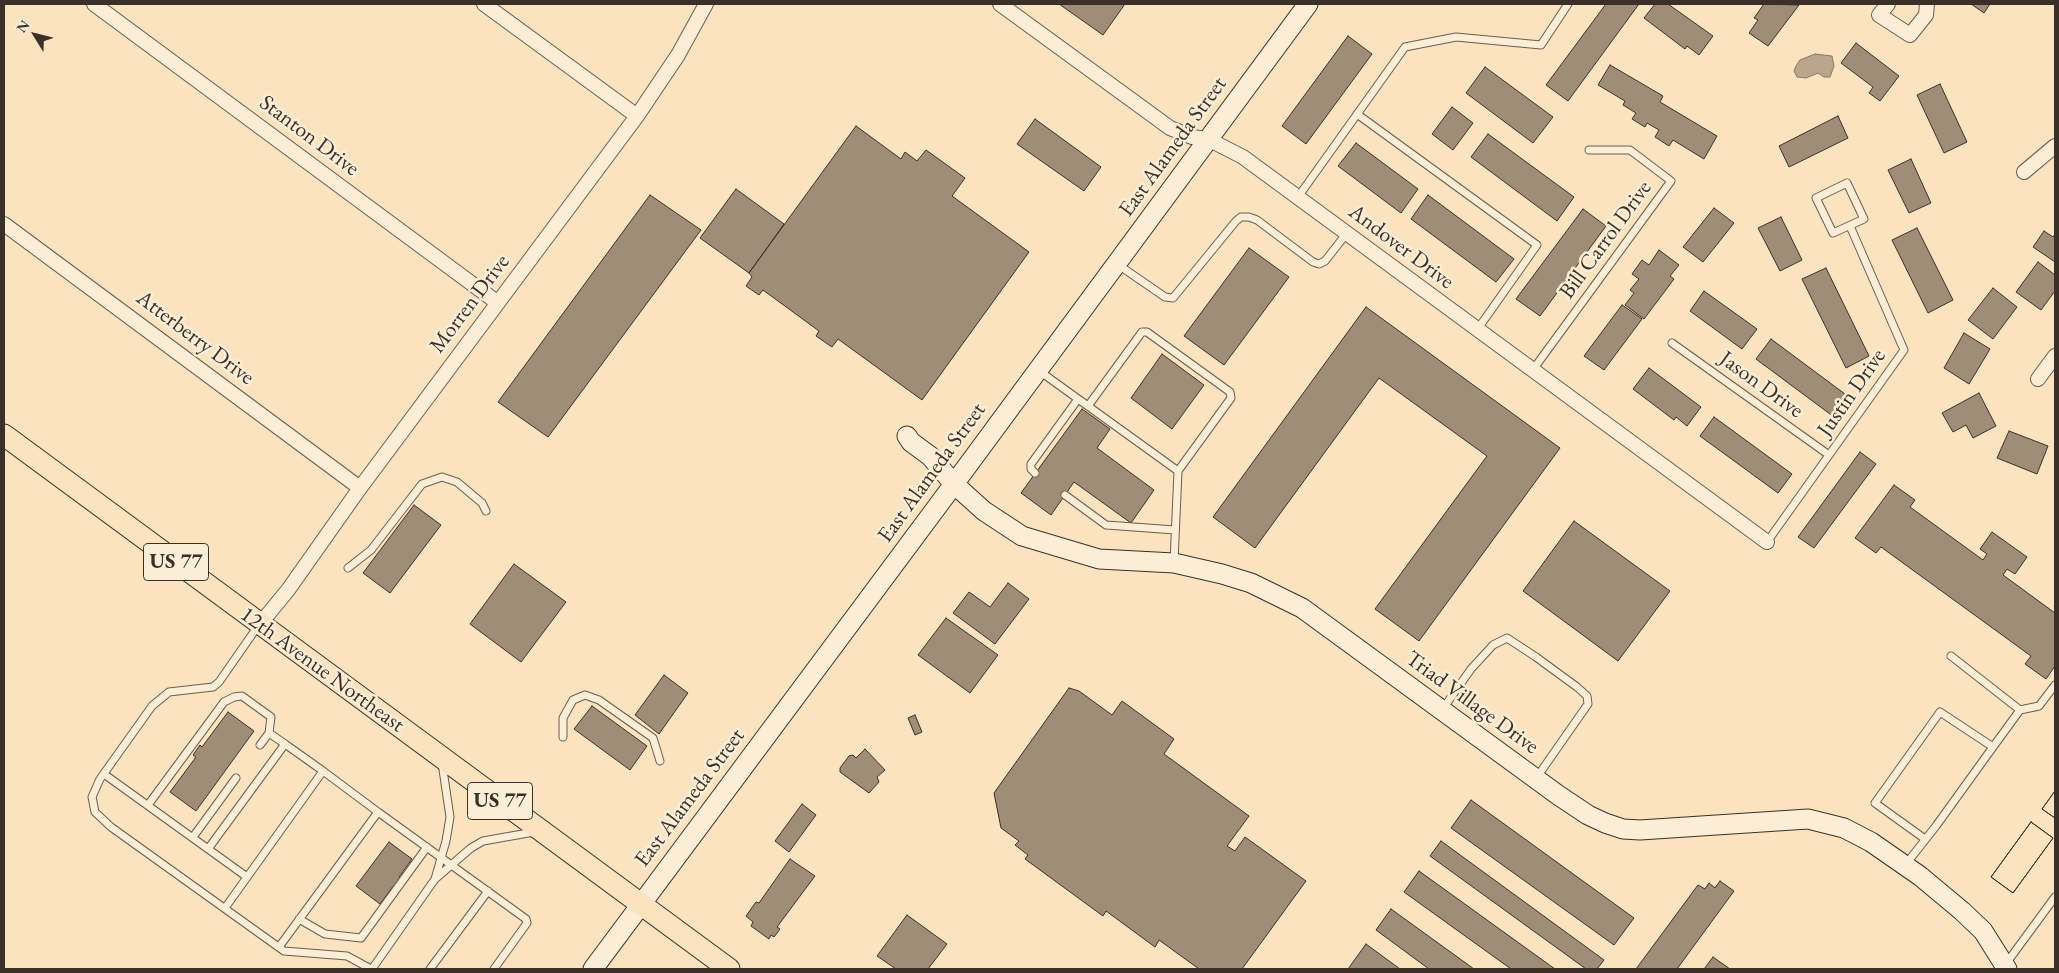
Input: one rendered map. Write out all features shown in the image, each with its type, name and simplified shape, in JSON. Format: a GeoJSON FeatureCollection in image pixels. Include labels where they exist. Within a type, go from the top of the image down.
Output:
{"type":"FeatureCollection","features":[{"type":"Feature","properties":{"kind":"main road","name":"12th Avenue Northeast"},"geometry":{"type":"LineString","coordinates":[[4,434],[640,904]]}},
{"type":"Feature","properties":{"kind":"main road","name":"US 77"},"geometry":{"type":"LineString","coordinates":[[640,904],[729,969]]}},
{"type":"Feature","properties":{"kind":"street","name":"Stanton Drive"},"geometry":{"type":"LineString","coordinates":[[94,4],[498,303]]}},
{"type":"Feature","properties":{"kind":"street"},"geometry":{"type":"LineString","coordinates":[[484,4],[636,116]]}},
{"type":"Feature","properties":{"kind":"street","name":"Morren Drive"},"geometry":{"type":"LineString","coordinates":[[260,624],[288,590],[360,488],[636,116],[678,55],[706,4]]}},
{"type":"Feature","properties":{"kind":"street","name":"Andover Drive"},"geometry":{"type":"LineString","coordinates":[[1000,4],[1170,128],[1192,137],[1208,139],[1243,157],[1766,542]]}},
{"type":"Feature","properties":{"kind":"street","name":"East Alameda Street"},"geometry":{"type":"LineString","coordinates":[[593,969],[1308,4]]}},
{"type":"Feature","properties":{"kind":"street"},"geometry":{"type":"LineString","coordinates":[[1888,4],[1879,14],[1910,35],[1926,15],[1927,4]]}},
{"type":"Feature","properties":{"kind":"street"},"geometry":{"type":"LineString","coordinates":[[2024,172],[2055,146]]}},
{"type":"Feature","properties":{"kind":"street","name":"Atterberry Drive"},"geometry":{"type":"LineString","coordinates":[[4,224],[360,488]]}},
{"type":"Feature","properties":{"kind":"street"},"geometry":{"type":"LineString","coordinates":[[2038,379],[2055,356]]}},
{"type":"Feature","properties":{"kind":"street","name":"Triad Village Drive"},"geometry":{"type":"LineString","coordinates":[[907,436],[911,442],[930,456],[954,484],[984,511],[1022,536],[1099,559],[1174,563],[1222,574],[1251,583],[1302,608],[1536,779],[1588,815],[1605,824],[1640,830],[1808,819],[1844,828],[1870,842],[1927,882],[1984,930],[2006,967]]}},
{"type":"Feature","properties":{"kind":"lane"},"geometry":{"type":"LineString","coordinates":[[1298,196],[1405,47],[1456,37],[1541,45],[1568,4]]}},
{"type":"Feature","properties":{"kind":"lane"},"geometry":{"type":"LineString","coordinates":[[1357,114],[1537,245],[1477,330]]}},
{"type":"Feature","properties":{"kind":"lane","name":"Bill Carrol Drive"},"geometry":{"type":"LineString","coordinates":[[1532,371],[1671,181],[1630,150],[1589,150]]}},
{"type":"Feature","properties":{"kind":"lane"},"geometry":{"type":"LineString","coordinates":[[1847,183],[1864,219],[1850,226],[1833,233],[1816,198],[1847,183]]}},
{"type":"Feature","properties":{"kind":"lane"},"geometry":{"type":"LineString","coordinates":[[1116,264],[1165,297],[1173,298],[1236,221],[1242,217],[1257,220],[1313,262],[1319,264],[1325,261],[1347,233]]}},
{"type":"Feature","properties":{"kind":"lane","name":"Justin Drive"},"geometry":{"type":"LineString","coordinates":[[1766,542],[1904,350],[1850,226]]}},
{"type":"Feature","properties":{"kind":"lane"},"geometry":{"type":"LineString","coordinates":[[1088,406],[1142,332],[1147,332],[1230,392],[1231,398],[1178,471],[1174,563]]}},
{"type":"Feature","properties":{"kind":"lane","name":"Jason Drive"},"geometry":{"type":"LineString","coordinates":[[1672,342],[1829,455]]}},
{"type":"Feature","properties":{"kind":"lane"},"geometry":{"type":"LineString","coordinates":[[1038,370],[1178,471]]}},
{"type":"Feature","properties":{"kind":"lane"},"geometry":{"type":"LineString","coordinates":[[1033,471],[1031,464],[1078,399]]}},
{"type":"Feature","properties":{"kind":"lane"},"geometry":{"type":"LineString","coordinates":[[348,568],[371,550],[422,484],[442,477],[457,482],[482,503],[486,511]]}},
{"type":"Feature","properties":{"kind":"lane"},"geometry":{"type":"LineString","coordinates":[[1065,495],[1106,525],[1175,530]]}},
{"type":"Feature","properties":{"kind":"lane"},"geometry":{"type":"LineString","coordinates":[[260,624],[219,682],[212,687],[169,692],[152,706],[104,774],[92,797],[95,812],[111,827],[284,951],[346,956],[372,969],[435,879],[451,864],[483,841],[540,831]]}},
{"type":"Feature","properties":{"kind":"lane"},"geometry":{"type":"LineString","coordinates":[[1442,710],[1471,669],[1492,645],[1507,638],[1577,687],[1587,696],[1588,704],[1536,779]]}},
{"type":"Feature","properties":{"kind":"lane"},"geometry":{"type":"LineString","coordinates":[[1951,656],[2020,710]]}},
{"type":"Feature","properties":{"kind":"lane"},"geometry":{"type":"LineString","coordinates":[[1904,866],[2020,710],[2039,706],[2055,685]]}},
{"type":"Feature","properties":{"kind":"lane"},"geometry":{"type":"LineString","coordinates":[[563,737],[563,718],[573,700],[585,695],[599,700],[654,738],[660,761]]}},
{"type":"Feature","properties":{"kind":"lane"},"geometry":{"type":"LineString","coordinates":[[148,806],[224,702],[234,697],[242,696],[271,717],[269,733],[260,745]]}},
{"type":"Feature","properties":{"kind":"lane"},"geometry":{"type":"LineString","coordinates":[[1925,839],[1875,803],[1940,712],[1993,747]]}},
{"type":"Feature","properties":{"kind":"lane"},"geometry":{"type":"LineString","coordinates":[[269,733],[526,919],[527,923],[494,969]]}},
{"type":"Feature","properties":{"kind":"lane"},"geometry":{"type":"LineString","coordinates":[[208,849],[285,744]]}},
{"type":"Feature","properties":{"kind":"lane"},"geometry":{"type":"LineString","coordinates":[[435,879],[450,817],[441,758]]}},
{"type":"Feature","properties":{"kind":"lane"},"geometry":{"type":"LineString","coordinates":[[225,908],[323,772]]}},
{"type":"Feature","properties":{"kind":"lane"},"geometry":{"type":"LineString","coordinates":[[104,774],[248,877]]}},
{"type":"Feature","properties":{"kind":"lane"},"geometry":{"type":"LineString","coordinates":[[193,837],[236,778]]}},
{"type":"Feature","properties":{"kind":"lane"},"geometry":{"type":"LineString","coordinates":[[279,946],[378,812]]}},
{"type":"Feature","properties":{"kind":"lane"},"geometry":{"type":"LineString","coordinates":[[299,919],[325,934],[361,938],[427,847]]}},
{"type":"Feature","properties":{"kind":"lane"},"geometry":{"type":"LineString","coordinates":[[430,969],[488,891]]}},
{"type":"Feature","properties":{"kind":"lane"},"geometry":{"type":"LineString","coordinates":[[2006,967],[2055,896]]}},
{"type":"Feature","properties":{"kind":"shaded area"},"geometry":{"type":"Polygon","coordinates":[[[1815,54],[1832,56],[1834,66],[1830,77],[1824,77],[1818,73],[1806,78],[1797,77],[1794,71],[1800,60],[1815,54]]]}},
{"type":"Feature","properties":{"kind":"building"},"geometry":{"type":"Polygon","coordinates":[[[1059,4],[1125,4],[1103,35],[1059,4]]]}},
{"type":"Feature","properties":{"kind":"building"},"geometry":{"type":"Polygon","coordinates":[[[1606,4],[1639,4],[1568,101],[1546,85],[1606,4]]]}},
{"type":"Feature","properties":{"kind":"building"},"geometry":{"type":"Polygon","coordinates":[[[1655,4],[1668,4],[1713,36],[1699,55],[1687,46],[1685,49],[1644,18],[1655,4]]]}},
{"type":"Feature","properties":{"kind":"building"},"geometry":{"type":"Polygon","coordinates":[[[1764,4],[1799,5],[1768,46],[1749,33],[1758,20],[1754,18],[1764,4]]]}},
{"type":"Feature","properties":{"kind":"building"},"geometry":{"type":"Polygon","coordinates":[[[1971,4],[1990,4],[1984,13],[1971,4]]]}},
{"type":"Feature","properties":{"kind":"building"},"geometry":{"type":"Polygon","coordinates":[[[1348,36],[1372,54],[1306,144],[1282,126],[1348,36]]]}},
{"type":"Feature","properties":{"kind":"building"},"geometry":{"type":"Polygon","coordinates":[[[1856,43],[1899,76],[1880,101],[1869,93],[1873,87],[1841,63],[1856,43]]]}},
{"type":"Feature","properties":{"kind":"building"},"geometry":{"type":"Polygon","coordinates":[[[1610,65],[1663,96],[1660,102],[1717,136],[1704,159],[1673,140],[1669,146],[1655,137],[1659,130],[1647,123],[1645,127],[1632,119],[1636,113],[1623,105],[1625,101],[1598,85],[1610,65]]]}},
{"type":"Feature","properties":{"kind":"building"},"geometry":{"type":"Polygon","coordinates":[[[1485,67],[1553,117],[1533,143],[1466,93],[1485,67]]]}},
{"type":"Feature","properties":{"kind":"building"},"geometry":{"type":"Polygon","coordinates":[[[1940,84],[1967,142],[1944,153],[1917,95],[1940,84]]]}},
{"type":"Feature","properties":{"kind":"building"},"geometry":{"type":"Polygon","coordinates":[[[1452,107],[1473,123],[1453,150],[1432,134],[1452,107]]]}},
{"type":"Feature","properties":{"kind":"building"},"geometry":{"type":"Polygon","coordinates":[[[1838,116],[1848,138],[1789,167],[1779,146],[1838,116]]]}},
{"type":"Feature","properties":{"kind":"building"},"geometry":{"type":"Polygon","coordinates":[[[1035,119],[1101,167],[1084,191],[1017,144],[1035,119]]]}},
{"type":"Feature","properties":{"kind":"building"},"geometry":{"type":"Polygon","coordinates":[[[856,126],[901,159],[905,152],[917,161],[926,150],[965,178],[952,196],[1029,252],[922,400],[838,339],[832,347],[816,336],[819,331],[763,290],[759,295],[746,286],[752,277],[749,273],[856,126]]]}},
{"type":"Feature","properties":{"kind":"building"},"geometry":{"type":"Polygon","coordinates":[[[1488,134],[1574,197],[1557,221],[1471,157],[1488,134]]]}},
{"type":"Feature","properties":{"kind":"building"},"geometry":{"type":"Polygon","coordinates":[[[1356,143],[1418,189],[1401,213],[1338,166],[1356,143]]]}},
{"type":"Feature","properties":{"kind":"building"},"geometry":{"type":"Polygon","coordinates":[[[1911,159],[1931,203],[1909,213],[1888,170],[1911,159]]]}},
{"type":"Feature","properties":{"kind":"building"},"geometry":{"type":"Polygon","coordinates":[[[736,189],[784,224],[749,273],[700,238],[736,189]]]}},
{"type":"Feature","properties":{"kind":"building"},"geometry":{"type":"Polygon","coordinates":[[[650,195],[701,230],[548,437],[498,402],[650,195]]]}},
{"type":"Feature","properties":{"kind":"building"},"geometry":{"type":"Polygon","coordinates":[[[1428,195],[1514,259],[1496,282],[1411,219],[1428,195]]]}},
{"type":"Feature","properties":{"kind":"building"},"geometry":{"type":"Polygon","coordinates":[[[1714,208],[1734,223],[1703,262],[1683,247],[1714,208]]]}},
{"type":"Feature","properties":{"kind":"building"},"geometry":{"type":"Polygon","coordinates":[[[1583,209],[1606,226],[1540,316],[1516,299],[1583,209]]]}},
{"type":"Feature","properties":{"kind":"building"},"geometry":{"type":"Polygon","coordinates":[[[1781,217],[1802,260],[1780,271],[1758,228],[1781,217]]]}},
{"type":"Feature","properties":{"kind":"building"},"geometry":{"type":"Polygon","coordinates":[[[1917,228],[1953,300],[1928,313],[1892,240],[1917,228]]]}},
{"type":"Feature","properties":{"kind":"building"},"geometry":{"type":"Polygon","coordinates":[[[2044,231],[2053,237],[2055,234],[2055,262],[2033,247],[2044,231]]]}},
{"type":"Feature","properties":{"kind":"building"},"geometry":{"type":"Polygon","coordinates":[[[1249,248],[1289,277],[1224,365],[1184,336],[1249,248]]]}},
{"type":"Feature","properties":{"kind":"building"},"geometry":{"type":"Polygon","coordinates":[[[1659,250],[1679,265],[1670,276],[1674,279],[1644,319],[1625,305],[1634,293],[1630,290],[1639,279],[1632,274],[1642,260],[1649,265],[1659,250]]]}},
{"type":"Feature","properties":{"kind":"building"},"geometry":{"type":"Polygon","coordinates":[[[2038,262],[2055,275],[2055,291],[2041,310],[2016,292],[2038,262]]]}},
{"type":"Feature","properties":{"kind":"building"},"geometry":{"type":"Polygon","coordinates":[[[1826,268],[1869,356],[1846,368],[1802,279],[1826,268]]]}},
{"type":"Feature","properties":{"kind":"building"},"geometry":{"type":"Polygon","coordinates":[[[1993,288],[2017,307],[1993,339],[1968,320],[1993,288]]]}},
{"type":"Feature","properties":{"kind":"building"},"geometry":{"type":"Polygon","coordinates":[[[1704,291],[1757,329],[1742,349],[1690,311],[1704,291]]]}},
{"type":"Feature","properties":{"kind":"building"},"geometry":{"type":"Polygon","coordinates":[[[1622,305],[1642,319],[1604,370],[1584,356],[1622,305]]]}},
{"type":"Feature","properties":{"kind":"building"},"geometry":{"type":"Polygon","coordinates":[[[1366,307],[1560,448],[1419,641],[1375,609],[1487,456],[1379,378],[1255,548],[1213,517],[1366,307]]]}},
{"type":"Feature","properties":{"kind":"building"},"geometry":{"type":"Polygon","coordinates":[[[1964,333],[1990,349],[1969,384],[1944,368],[1964,333]]]}},
{"type":"Feature","properties":{"kind":"building"},"geometry":{"type":"Polygon","coordinates":[[[1771,339],[1849,397],[1834,417],[1756,359],[1771,339]]]}},
{"type":"Feature","properties":{"kind":"building"},"geometry":{"type":"Polygon","coordinates":[[[1162,354],[1204,385],[1172,429],[1131,398],[1162,354]]]}},
{"type":"Feature","properties":{"kind":"building"},"geometry":{"type":"Polygon","coordinates":[[[1649,368],[1701,407],[1687,426],[1676,417],[1674,420],[1633,389],[1649,368]]]}},
{"type":"Feature","properties":{"kind":"building"},"geometry":{"type":"Polygon","coordinates":[[[1979,393],[1996,426],[1973,438],[1966,425],[1953,432],[1942,413],[1979,393]]]}},
{"type":"Feature","properties":{"kind":"building"},"geometry":{"type":"Polygon","coordinates":[[[1082,409],[1110,429],[1097,448],[1154,490],[1131,523],[1074,482],[1051,515],[1021,493],[1082,409]]]}},
{"type":"Feature","properties":{"kind":"building"},"geometry":{"type":"Polygon","coordinates":[[[1714,417],[1792,474],[1778,493],[1700,436],[1714,417]]]}},
{"type":"Feature","properties":{"kind":"building"},"geometry":{"type":"Polygon","coordinates":[[[2009,431],[2048,446],[2037,474],[1997,458],[2009,431]]]}},
{"type":"Feature","properties":{"kind":"building"},"geometry":{"type":"Polygon","coordinates":[[[1860,452],[1876,464],[1814,548],[1798,537],[1860,452]]]}},
{"type":"Feature","properties":{"kind":"building"},"geometry":{"type":"Polygon","coordinates":[[[1894,485],[1915,500],[1910,507],[1983,560],[1987,554],[1980,549],[1992,532],[2027,557],[2015,574],[2007,569],[2003,575],[2055,613],[2055,666],[2046,679],[2025,664],[2031,656],[1881,547],[1876,553],[1855,538],[1894,485]]]}},
{"type":"Feature","properties":{"kind":"building"},"geometry":{"type":"Polygon","coordinates":[[[414,505],[441,525],[390,593],[363,573],[414,505]]]}},
{"type":"Feature","properties":{"kind":"building"},"geometry":{"type":"Polygon","coordinates":[[[1574,521],[1670,591],[1618,661],[1523,591],[1574,521]]]}},
{"type":"Feature","properties":{"kind":"building"},"geometry":{"type":"Polygon","coordinates":[[[514,564],[566,602],[521,662],[470,624],[514,564]]]}},
{"type":"Feature","properties":{"kind":"building"},"geometry":{"type":"Polygon","coordinates":[[[1008,583],[1029,599],[995,644],[953,613],[969,592],[990,607],[1008,583]]]}},
{"type":"Feature","properties":{"kind":"building"},"geometry":{"type":"Polygon","coordinates":[[[946,618],[998,655],[970,693],[918,655],[946,618]]]}},
{"type":"Feature","properties":{"kind":"building"},"geometry":{"type":"Polygon","coordinates":[[[664,675],[688,693],[659,734],[635,715],[664,675]]]}},
{"type":"Feature","properties":{"kind":"building"},"geometry":{"type":"Polygon","coordinates":[[[1069,688],[1079,691],[1112,715],[1122,701],[1174,739],[1164,754],[1249,816],[1227,846],[1235,851],[1245,837],[1306,881],[1242,969],[1199,969],[1159,940],[1155,947],[1106,911],[1103,916],[1025,859],[1028,855],[1015,845],[1019,841],[1001,828],[994,793],[1069,688]]]}},
{"type":"Feature","properties":{"kind":"building"},"geometry":{"type":"Polygon","coordinates":[[[592,706],[647,746],[630,770],[574,729],[592,706]]]}},
{"type":"Feature","properties":{"kind":"building"},"geometry":{"type":"Polygon","coordinates":[[[228,712],[254,731],[196,811],[170,792],[196,757],[193,755],[200,745],[202,747],[228,712]]]}},
{"type":"Feature","properties":{"kind":"building"},"geometry":{"type":"Polygon","coordinates":[[[915,715],[922,732],[915,735],[908,718],[915,715]]]}},
{"type":"Feature","properties":{"kind":"building"},"geometry":{"type":"Polygon","coordinates":[[[865,749],[885,770],[877,777],[879,782],[869,793],[840,772],[840,768],[849,756],[853,755],[856,758],[865,749]]]}},
{"type":"Feature","properties":{"kind":"building"},"geometry":{"type":"Polygon","coordinates":[[[2055,791],[2055,818],[2042,809],[2055,791]]]}},
{"type":"Feature","properties":{"kind":"building"},"geometry":{"type":"Polygon","coordinates":[[[2055,791],[2055,818],[2042,809],[2055,791]]]}},
{"type":"Feature","properties":{"kind":"building"},"geometry":{"type":"Polygon","coordinates":[[[1471,800],[1634,918],[1614,945],[1451,828],[1471,800]]]}},
{"type":"Feature","properties":{"kind":"building"},"geometry":{"type":"Polygon","coordinates":[[[802,804],[816,815],[789,852],[775,841],[802,804]]]}},
{"type":"Feature","properties":{"kind":"building"},"geometry":{"type":"Polygon","coordinates":[[[2031,822],[2053,838],[2013,893],[1991,877],[2031,822]]]}},
{"type":"Feature","properties":{"kind":"building"},"geometry":{"type":"Polygon","coordinates":[[[2031,822],[2053,838],[2013,893],[1991,877],[2031,822]]]}},
{"type":"Feature","properties":{"kind":"building"},"geometry":{"type":"Polygon","coordinates":[[[1441,841],[1604,960],[1597,969],[1586,969],[1430,856],[1441,841]]]}},
{"type":"Feature","properties":{"kind":"building"},"geometry":{"type":"Polygon","coordinates":[[[389,842],[412,859],[399,877],[402,879],[396,886],[394,885],[380,904],[356,886],[389,842]]]}},
{"type":"Feature","properties":{"kind":"building"},"geometry":{"type":"Polygon","coordinates":[[[790,859],[815,876],[777,927],[780,929],[774,937],[771,935],[769,939],[751,926],[753,922],[746,916],[756,902],[759,903],[790,859]]]}},
{"type":"Feature","properties":{"kind":"building"},"geometry":{"type":"Polygon","coordinates":[[[1419,871],[1555,969],[1511,969],[1404,892],[1419,871]]]}},
{"type":"Feature","properties":{"kind":"building"},"geometry":{"type":"Polygon","coordinates":[[[1720,881],[1734,891],[1677,969],[1636,969],[1698,885],[1705,889],[1709,883],[1715,888],[1720,881]]]}},
{"type":"Feature","properties":{"kind":"building"},"geometry":{"type":"Polygon","coordinates":[[[1391,909],[1474,969],[1429,969],[1376,930],[1391,909]]]}},
{"type":"Feature","properties":{"kind":"building"},"geometry":{"type":"Polygon","coordinates":[[[907,915],[947,944],[928,969],[896,969],[877,956],[907,915]]]}},
{"type":"Feature","properties":{"kind":"building"},"geometry":{"type":"Polygon","coordinates":[[[1366,944],[1400,969],[1348,969],[1366,944]]]}},
{"type":"Feature","properties":{"kind":"building"},"geometry":{"type":"Polygon","coordinates":[[[1713,957],[1730,969],[1704,969],[1713,957]]]}}]}
